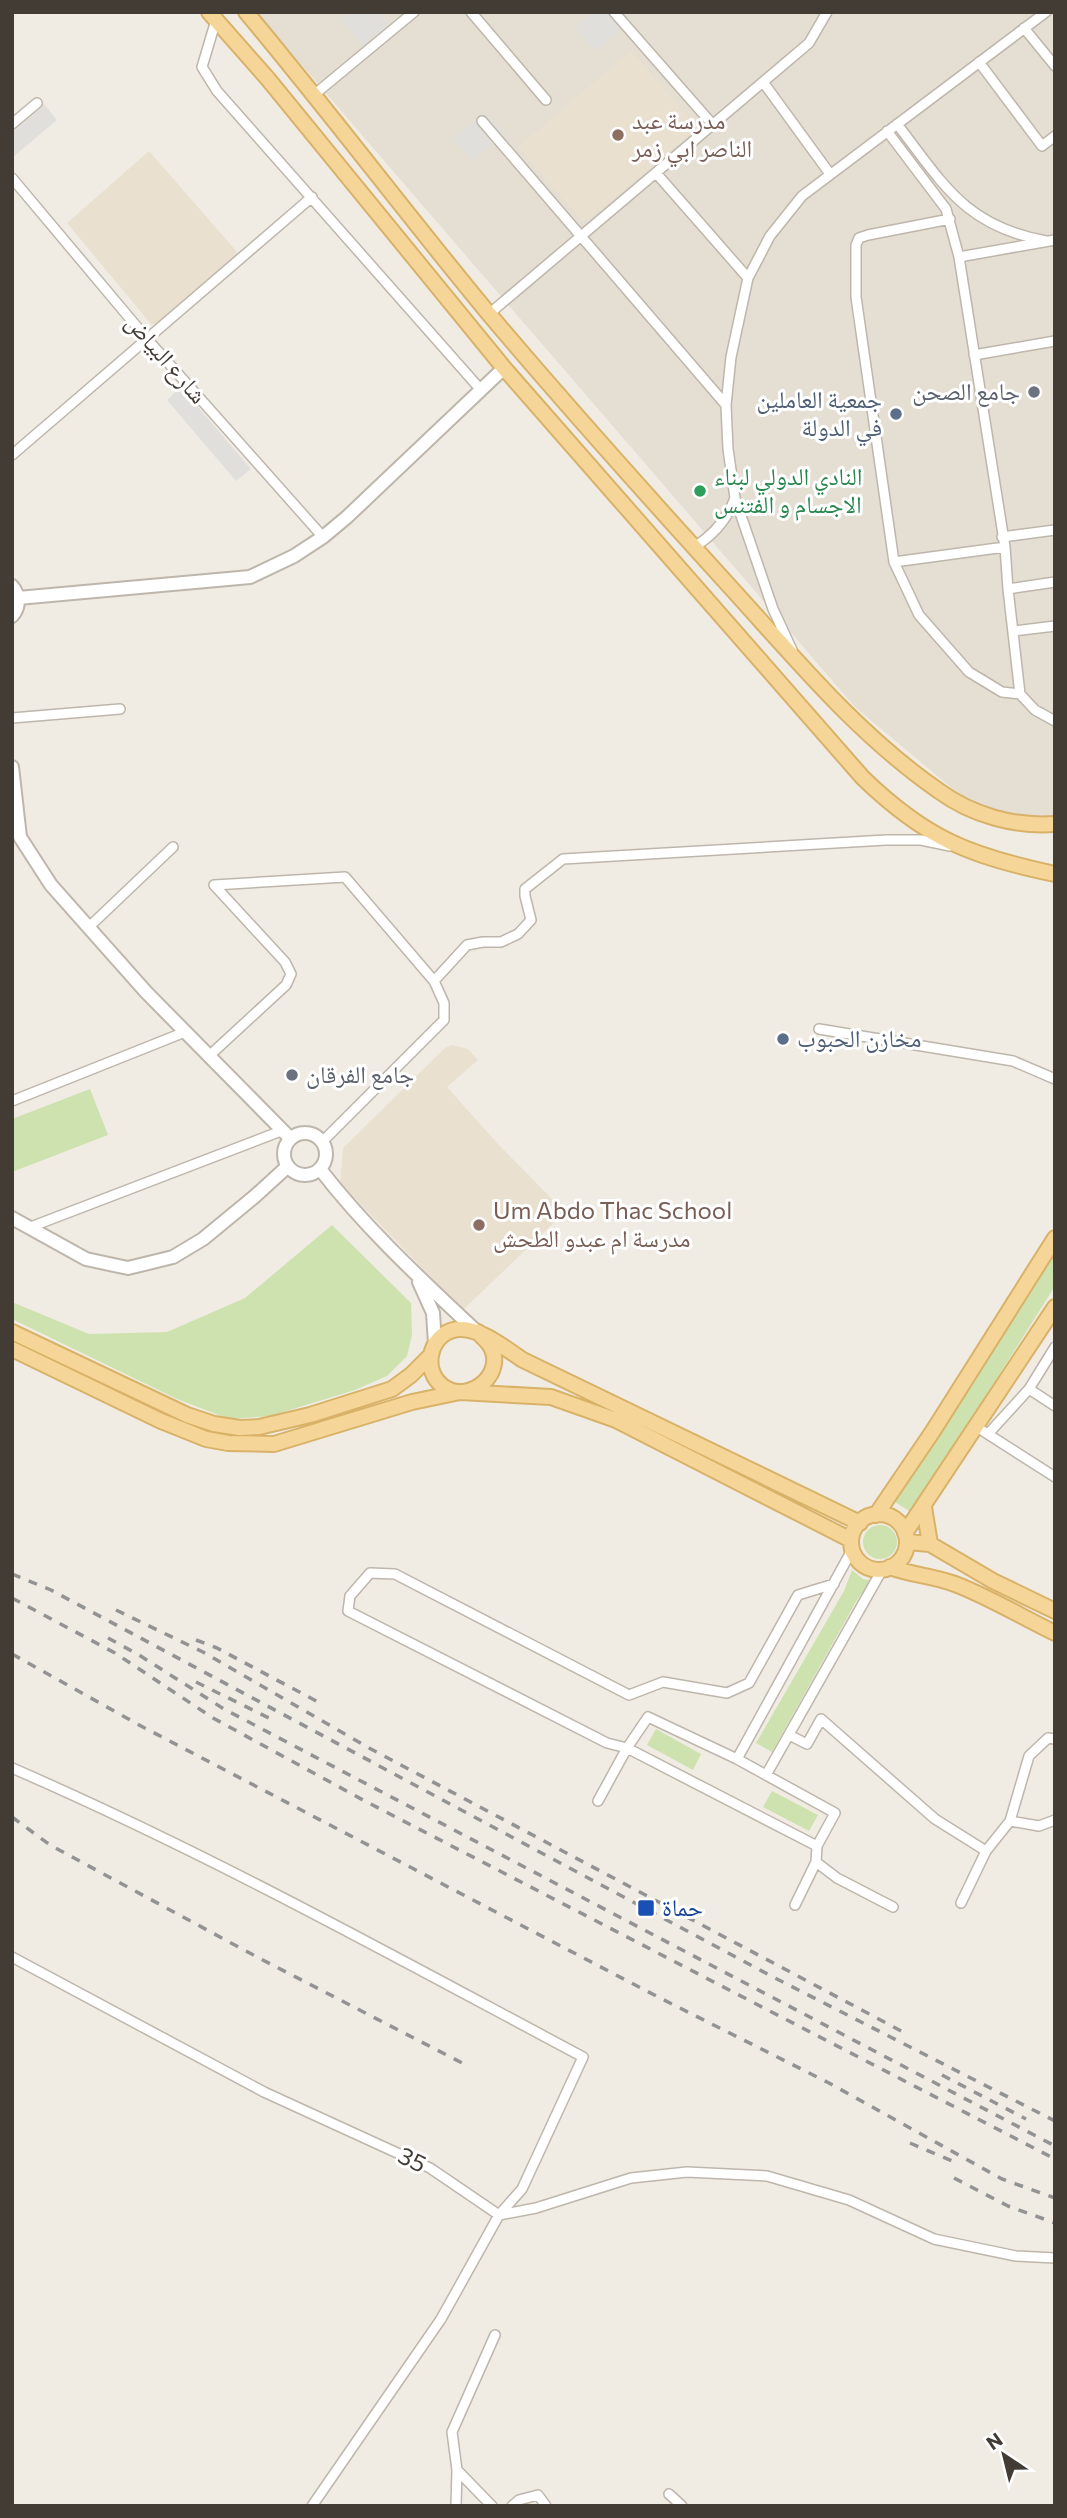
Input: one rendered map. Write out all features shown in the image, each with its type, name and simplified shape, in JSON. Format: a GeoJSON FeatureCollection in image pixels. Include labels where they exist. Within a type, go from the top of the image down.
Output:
{"type":"FeatureCollection","features":[{"type":"Feature","properties":{"kind":"main road"},"geometry":{"type":"LineString","coordinates":[[246,12],[315,94],[489,313],[694,547],[826,692],[886,750],[940,793],[964,807],[1017,823],[1055,824]]}},
{"type":"Feature","properties":{"kind":"main road"},"geometry":{"type":"LineString","coordinates":[[212,16],[268,79],[504,368],[863,778],[909,818],[962,848],[1000,862],[1055,874]]}},
{"type":"Feature","properties":{"kind":"main road"},"geometry":{"type":"LineString","coordinates":[[852,1545],[860,1522],[876,1515],[933,1431],[1055,1238]]}},
{"type":"Feature","properties":{"kind":"main road"},"geometry":{"type":"LineString","coordinates":[[886,1569],[902,1557],[906,1537],[924,1507],[982,1431],[1055,1307]]}},
{"type":"Feature","properties":{"kind":"main road"},"geometry":{"type":"LineString","coordinates":[[12,1332],[187,1415],[214,1424],[240,1428],[259,1427],[310,1415],[392,1389],[411,1375],[441,1336],[454,1329],[464,1328],[478,1332],[523,1360],[860,1522]]}},
{"type":"Feature","properties":{"kind":"main road"},"geometry":{"type":"LineString","coordinates":[[12,1349],[161,1422],[206,1439],[228,1443],[274,1444],[412,1402],[475,1390],[486,1382],[493,1369],[494,1355],[490,1345],[478,1332]]}},
{"type":"Feature","properties":{"kind":"main road"},"geometry":{"type":"LineString","coordinates":[[432,1350],[431,1368],[435,1379],[445,1388],[460,1392],[551,1397],[616,1420],[852,1545],[860,1563],[874,1569],[935,1577],[1055,1633]]}},
{"type":"Feature","properties":{"kind":"main road"},"geometry":{"type":"LineString","coordinates":[[924,1507],[930,1544]]}},
{"type":"Feature","properties":{"kind":"main road"},"geometry":{"type":"LineString","coordinates":[[876,1515],[894,1519],[906,1537],[930,1544],[1055,1611]]}},
{"type":"Feature","properties":{"kind":"street"},"geometry":{"type":"LineString","coordinates":[[315,94],[414,12]]}},
{"type":"Feature","properties":{"kind":"street"},"geometry":{"type":"LineString","coordinates":[[471,12],[546,100]]}},
{"type":"Feature","properties":{"kind":"street"},"geometry":{"type":"LineString","coordinates":[[614,12],[713,125]]}},
{"type":"Feature","properties":{"kind":"street"},"geometry":{"type":"LineString","coordinates":[[489,313],[809,43],[827,12]]}},
{"type":"Feature","properties":{"kind":"street"},"geometry":{"type":"LineString","coordinates":[[795,657],[773,609],[735,498],[726,405],[731,357],[748,278],[770,236],[802,195],[1045,12]]}},
{"type":"Feature","properties":{"kind":"street"},"geometry":{"type":"LineString","coordinates":[[212,16],[202,67],[217,91],[481,390]]}},
{"type":"Feature","properties":{"kind":"street"},"geometry":{"type":"LineString","coordinates":[[1024,28],[1055,66]]}},
{"type":"Feature","properties":{"kind":"street"},"geometry":{"type":"LineString","coordinates":[[979,62],[1042,146],[1055,136]]}},
{"type":"Feature","properties":{"kind":"street"},"geometry":{"type":"LineString","coordinates":[[763,82],[830,174]]}},
{"type":"Feature","properties":{"kind":"street"},"geometry":{"type":"LineString","coordinates":[[12,124],[37,103]]}},
{"type":"Feature","properties":{"kind":"street"},"geometry":{"type":"LineString","coordinates":[[482,121],[726,405]]}},
{"type":"Feature","properties":{"kind":"street"},"geometry":{"type":"LineString","coordinates":[[897,124],[948,190],[968,209],[1007,232],[1051,240]]}},
{"type":"Feature","properties":{"kind":"street"},"geometry":{"type":"LineString","coordinates":[[887,131],[939,197],[950,219],[959,257],[1004,542],[1020,694],[1035,710],[1055,721]]}},
{"type":"Feature","properties":{"kind":"street"},"geometry":{"type":"LineString","coordinates":[[656,173],[748,278]]}},
{"type":"Feature","properties":{"kind":"street","name":"شارع البياض"},"geometry":{"type":"LineString","coordinates":[[12,178],[148,340],[323,537]]}},
{"type":"Feature","properties":{"kind":"street"},"geometry":{"type":"LineString","coordinates":[[12,455],[312,197]]}},
{"type":"Feature","properties":{"kind":"street"},"geometry":{"type":"LineString","coordinates":[[950,219],[867,235],[859,238],[856,245],[856,297],[894,562],[919,615],[969,672],[1002,692],[1020,694]]}},
{"type":"Feature","properties":{"kind":"street"},"geometry":{"type":"LineString","coordinates":[[959,257],[1051,240]]}},
{"type":"Feature","properties":{"kind":"street"},"geometry":{"type":"LineString","coordinates":[[974,355],[1055,341]]}},
{"type":"Feature","properties":{"kind":"street"},"geometry":{"type":"LineString","coordinates":[[18,598],[250,577],[294,556],[323,537],[381,486],[504,368]]}},
{"type":"Feature","properties":{"kind":"street"},"geometry":{"type":"LineString","coordinates":[[694,547],[717,530],[728,515],[735,498]]}},
{"type":"Feature","properties":{"kind":"street"},"geometry":{"type":"LineString","coordinates":[[894,562],[1055,530]]}},
{"type":"Feature","properties":{"kind":"street"},"geometry":{"type":"LineString","coordinates":[[1008,589],[1055,582]]}},
{"type":"Feature","properties":{"kind":"street"},"geometry":{"type":"LineString","coordinates":[[12,586],[18,598],[18,607],[12,616]]}},
{"type":"Feature","properties":{"kind":"street"},"geometry":{"type":"LineString","coordinates":[[1013,631],[1055,626]]}},
{"type":"Feature","properties":{"kind":"street"},"geometry":{"type":"LineString","coordinates":[[12,718],[120,709]]}},
{"type":"Feature","properties":{"kind":"street"},"geometry":{"type":"LineString","coordinates":[[12,767],[16,839],[51,885],[146,992],[286,1134]]}},
{"type":"Feature","properties":{"kind":"street"},"geometry":{"type":"LineString","coordinates":[[434,981],[467,945],[501,943],[518,934],[531,920],[524,896],[526,889],[563,859],[886,840],[921,840],[962,848]]}},
{"type":"Feature","properties":{"kind":"street"},"geometry":{"type":"LineString","coordinates":[[90,926],[173,847]]}},
{"type":"Feature","properties":{"kind":"street"},"geometry":{"type":"LineString","coordinates":[[209,1056],[286,985],[291,974],[285,962],[214,885],[345,877],[434,981],[444,1003],[443,1020],[322,1142]]}},
{"type":"Feature","properties":{"kind":"street"},"geometry":{"type":"LineString","coordinates":[[819,1030],[1013,1061],[1055,1079]]}},
{"type":"Feature","properties":{"kind":"street"},"geometry":{"type":"LineString","coordinates":[[12,1101],[185,1032]]}},
{"type":"Feature","properties":{"kind":"street"},"geometry":{"type":"LineString","coordinates":[[28,1228],[286,1134],[306,1133],[314,1135],[322,1142],[326,1158],[314,1174],[302,1176],[287,1167],[283,1150],[286,1134]]}},
{"type":"Feature","properties":{"kind":"street"},"geometry":{"type":"LineString","coordinates":[[12,1218],[86,1259],[128,1268],[173,1257],[203,1239],[287,1167]]}},
{"type":"Feature","properties":{"kind":"street"},"geometry":{"type":"LineString","coordinates":[[320,1169],[335,1189],[416,1275],[478,1332]]}},
{"type":"Feature","properties":{"kind":"street"},"geometry":{"type":"LineString","coordinates":[[416,1275],[433,1313],[432,1350]]}},
{"type":"Feature","properties":{"kind":"street"},"geometry":{"type":"LineString","coordinates":[[1055,1347],[1029,1389],[982,1431],[1055,1477]]}},
{"type":"Feature","properties":{"kind":"street"},"geometry":{"type":"LineString","coordinates":[[1029,1389],[1055,1406]]}},
{"type":"Feature","properties":{"kind":"street"},"geometry":{"type":"LineString","coordinates":[[737,1759],[834,1584],[852,1545]]}},
{"type":"Feature","properties":{"kind":"street"},"geometry":{"type":"LineString","coordinates":[[766,1775],[886,1569]]}},
{"type":"Feature","properties":{"kind":"street"},"geometry":{"type":"LineString","coordinates":[[817,1846],[627,1748],[607,1743],[348,1611],[350,1596],[370,1573],[396,1574],[629,1695],[663,1682],[727,1693],[749,1684],[798,1595],[834,1584]]}},
{"type":"Feature","properties":{"kind":"street"},"geometry":{"type":"LineString","coordinates":[[598,1801],[627,1748],[648,1717],[737,1759],[835,1814],[817,1846],[817,1862],[796,1905]]}},
{"type":"Feature","properties":{"kind":"street"},"geometry":{"type":"LineString","coordinates":[[789,1735],[807,1744],[821,1719],[935,1819],[986,1851]]}},
{"type":"Feature","properties":{"kind":"street"},"geometry":{"type":"LineString","coordinates":[[961,1903],[986,1851],[1010,1821],[1029,1756],[1048,1738],[1055,1739]]}},
{"type":"Feature","properties":{"kind":"street"},"geometry":{"type":"LineString","coordinates":[[12,1768],[91,1802],[401,1959],[583,2057],[522,2189],[499,2216],[441,2319],[312,2506]]}},
{"type":"Feature","properties":{"kind":"street"},"geometry":{"type":"LineString","coordinates":[[1010,1821],[1039,1826],[1055,1820]]}},
{"type":"Feature","properties":{"kind":"street"},"geometry":{"type":"LineString","coordinates":[[817,1862],[837,1878],[893,1907]]}},
{"type":"Feature","properties":{"kind":"street","name":"35"},"geometry":{"type":"LineString","coordinates":[[12,1956],[264,2092],[430,2168],[499,2216]]}},
{"type":"Feature","properties":{"kind":"street"},"geometry":{"type":"LineString","coordinates":[[499,2216],[536,2208],[631,2178],[687,2172],[767,2176],[849,2200],[934,2239],[1016,2256],[1055,2258]]}},
{"type":"Feature","properties":{"kind":"street"},"geometry":{"type":"LineString","coordinates":[[456,2506],[457,2470],[452,2432],[495,2335]]}},
{"type":"Feature","properties":{"kind":"street"},"geometry":{"type":"LineString","coordinates":[[457,2470],[492,2506]]}},
{"type":"Feature","properties":{"kind":"street"},"geometry":{"type":"LineString","coordinates":[[670,2494],[682,2506]]}},
{"type":"Feature","properties":{"kind":"street"},"geometry":{"type":"LineString","coordinates":[[512,2506],[519,2500],[538,2495],[546,2506]]}},
{"type":"Feature","properties":{"kind":"shaded area"},"geometry":{"type":"Polygon","coordinates":[[[256,12],[1055,12],[1055,817],[1021,821],[960,795],[855,707],[256,12]]]}},
{"type":"Feature","properties":{"kind":"shaded area"},"geometry":{"type":"Polygon","coordinates":[[[350,12],[377,12],[389,26],[365,47],[342,20],[350,12]]]}},
{"type":"Feature","properties":{"kind":"shaded area"},"geometry":{"type":"Polygon","coordinates":[[[593,12],[625,12],[631,20],[595,51],[575,27],[593,12]]]}},
{"type":"Feature","properties":{"kind":"shaded area"},"geometry":{"type":"Polygon","coordinates":[[[631,51],[693,122],[694,132],[588,220],[581,220],[518,147],[631,51]]]}},
{"type":"Feature","properties":{"kind":"shaded area"},"geometry":{"type":"Polygon","coordinates":[[[40,99],[57,120],[12,158],[12,123],[40,99]]]}},
{"type":"Feature","properties":{"kind":"shaded area"},"geometry":{"type":"Polygon","coordinates":[[[485,112],[504,133],[473,161],[454,139],[485,112]]]}},
{"type":"Feature","properties":{"kind":"shaded area"},"geometry":{"type":"Polygon","coordinates":[[[149,151],[238,253],[156,324],[151,324],[67,223],[149,151]]]}},
{"type":"Feature","properties":{"kind":"shaded area"},"geometry":{"type":"Polygon","coordinates":[[[181,387],[251,469],[236,481],[167,400],[181,387]]]}},
{"type":"Feature","properties":{"kind":"shaded area"},"geometry":{"type":"Polygon","coordinates":[[[452,1045],[468,1049],[478,1060],[447,1087],[565,1212],[463,1310],[340,1183],[343,1148],[445,1048],[452,1045]]]}},
{"type":"Feature","properties":{"kind":"green space"},"geometry":{"type":"Polygon","coordinates":[[[90,1089],[108,1135],[12,1172],[12,1119],[90,1089]]]}},
{"type":"Feature","properties":{"kind":"green space"},"geometry":{"type":"Polygon","coordinates":[[[332,1225],[411,1303],[412,1335],[407,1356],[387,1376],[355,1390],[270,1416],[229,1419],[177,1399],[12,1319],[12,1302],[89,1334],[167,1332],[245,1298],[332,1225]]]}},
{"type":"Feature","properties":{"kind":"green space"},"geometry":{"type":"Polygon","coordinates":[[[1055,1252],[1055,1286],[912,1513],[895,1502],[1055,1252]]]}},
{"type":"Feature","properties":{"kind":"green space"},"geometry":{"type":"Polygon","coordinates":[[[880,1525],[892,1530],[897,1542],[892,1554],[880,1559],[868,1554],[863,1542],[868,1530],[880,1525]]]}},
{"type":"Feature","properties":{"kind":"green space"},"geometry":{"type":"Polygon","coordinates":[[[852,1570],[863,1579],[873,1581],[858,1598],[772,1752],[756,1743],[844,1591],[852,1570]]]}},
{"type":"Feature","properties":{"kind":"green space"},"geometry":{"type":"Polygon","coordinates":[[[656,1729],[701,1754],[693,1770],[647,1745],[656,1729]]]}},
{"type":"Feature","properties":{"kind":"green space"},"geometry":{"type":"Polygon","coordinates":[[[772,1791],[818,1815],[809,1831],[763,1807],[772,1791]]]}},
{"type":"Feature","properties":{"kind":"railway"},"geometry":{"type":"LineString","coordinates":[[12,1574],[51,1590],[773,1977],[1055,2121]]}},
{"type":"Feature","properties":{"kind":"railway"},"geometry":{"type":"LineString","coordinates":[[12,1598],[115,1653],[213,1718],[363,1800],[1055,2159]]}},
{"type":"Feature","properties":{"kind":"railway"},"geometry":{"type":"LineString","coordinates":[[116,1610],[203,1652],[369,1748],[905,2033]]}},
{"type":"Feature","properties":{"kind":"railway"},"geometry":{"type":"LineString","coordinates":[[108,1638],[224,1709],[1055,2146]]}},
{"type":"Feature","properties":{"kind":"railway"},"geometry":{"type":"LineString","coordinates":[[196,1640],[217,1648],[318,1702]]}},
{"type":"Feature","properties":{"kind":"railway"},"geometry":{"type":"LineString","coordinates":[[12,1654],[141,1726],[660,1998],[829,2083],[1002,2179],[1055,2198]]}},
{"type":"Feature","properties":{"kind":"railway"},"geometry":{"type":"LineString","coordinates":[[196,1682],[271,1719]]}},
{"type":"Feature","properties":{"kind":"railway"},"geometry":{"type":"LineString","coordinates":[[12,1817],[50,1845],[257,1957],[468,2066]]}},
{"type":"Feature","properties":{"kind":"railway"},"geometry":{"type":"LineString","coordinates":[[942,2075],[1026,2119]]}},
{"type":"Feature","properties":{"kind":"railway"},"geometry":{"type":"LineString","coordinates":[[910,2143],[952,2161]]}},
{"type":"Feature","properties":{"kind":"railway"},"geometry":{"type":"LineString","coordinates":[[954,2178],[1008,2206],[1055,2223]]}},
{"type":"Feature","properties":{"kind":"place","name":"مدرسة عبد الناصر ابي زمر"},"geometry":{"type":"Point","coordinates":[618,135]}},
{"type":"Feature","properties":{"kind":"place","name":"جامع الصحن"},"geometry":{"type":"Point","coordinates":[1034,392]}},
{"type":"Feature","properties":{"kind":"place","name":"جمعية العاملين في الدولة"},"geometry":{"type":"Point","coordinates":[896,414]}},
{"type":"Feature","properties":{"kind":"place","name":"النادي الدولي لبناء الاجسام و الفتنس"},"geometry":{"type":"Point","coordinates":[700,491]}},
{"type":"Feature","properties":{"kind":"place","name":"مخازن الحبوب"},"geometry":{"type":"Point","coordinates":[783,1039]}},
{"type":"Feature","properties":{"kind":"place","name":"جامع الفرقان"},"geometry":{"type":"Point","coordinates":[292,1075]}},
{"type":"Feature","properties":{"kind":"place","name":"Um Abdo Thac School مدرسة ام عبدو الطحش"},"geometry":{"type":"Point","coordinates":[479,1225]}},
{"type":"Feature","properties":{"kind":"place","name":"حماة"},"geometry":{"type":"Point","coordinates":[646,1908]}}]}
